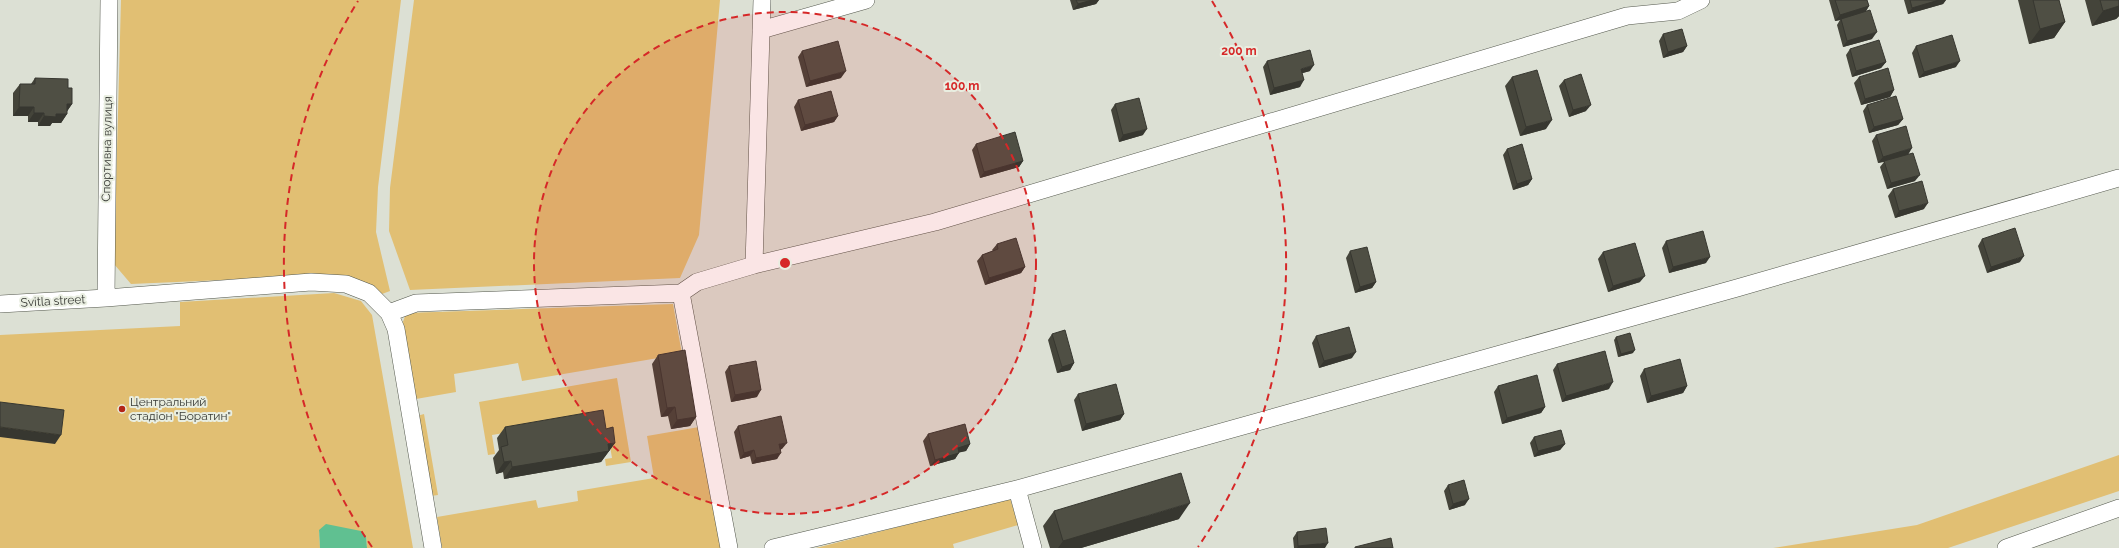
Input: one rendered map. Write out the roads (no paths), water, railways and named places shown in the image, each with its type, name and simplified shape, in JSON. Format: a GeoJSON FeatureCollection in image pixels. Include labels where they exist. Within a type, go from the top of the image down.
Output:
{"type":"FeatureCollection","features":[{"type":"Feature","properties":{"kind":"street","name":"Спортивна вулиця"},"geometry":{"type":"LineString","coordinates":[[106,298],[109,0]]}},
{"type":"Feature","properties":{"kind":"street"},"geometry":{"type":"LineString","coordinates":[[754,265],[762,0]]}},
{"type":"Feature","properties":{"kind":"street"},"geometry":{"type":"LineString","coordinates":[[761,30],[866,0]]}},
{"type":"Feature","properties":{"kind":"street"},"geometry":{"type":"LineString","coordinates":[[433,548],[396,329],[389,313],[416,303],[682,292],[697,282],[754,265],[935,222],[1628,16],[1678,11],[1701,0]]}},
{"type":"Feature","properties":{"kind":"street"},"geometry":{"type":"LineString","coordinates":[[773,548],[1017,489],[1722,293],[2119,178]]}},
{"type":"Feature","properties":{"kind":"street","name":"Svitla street"},"geometry":{"type":"LineString","coordinates":[[0,304],[106,298],[318,282],[346,284],[370,293],[389,313]]}},
{"type":"Feature","properties":{"kind":"street"},"geometry":{"type":"LineString","coordinates":[[682,292],[729,548]]}},
{"type":"Feature","properties":{"kind":"street"},"geometry":{"type":"LineString","coordinates":[[1017,489],[1033,548]]}},
{"type":"Feature","properties":{"kind":"street"},"geometry":{"type":"LineString","coordinates":[[2006,548],[2119,508]]}},
{"type":"Feature","properties":{"kind":"place","name":"Центральний стадіон \"Боратин\""},"geometry":{"type":"Point","coordinates":[122,409]}}]}
